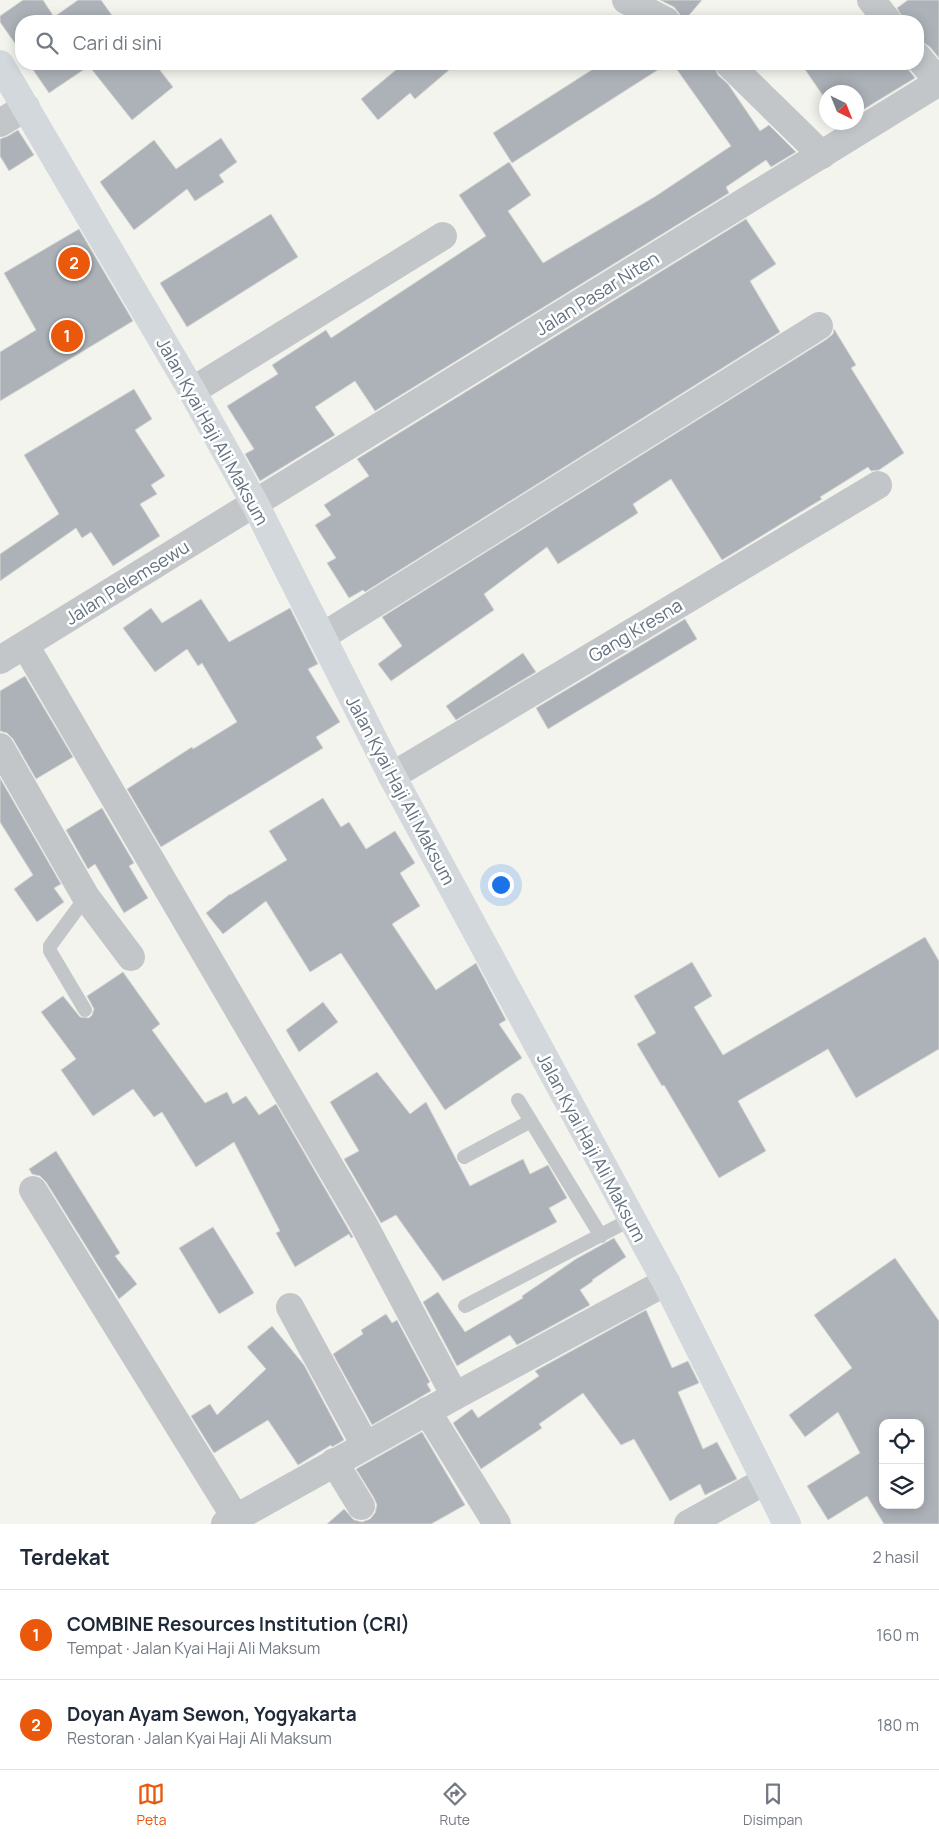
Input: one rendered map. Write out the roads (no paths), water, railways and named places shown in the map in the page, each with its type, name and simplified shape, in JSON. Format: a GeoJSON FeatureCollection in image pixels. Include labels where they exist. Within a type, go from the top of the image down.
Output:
{"type":"FeatureCollection","features":[{"type":"Feature","properties":{"kind":"street"},"geometry":{"type":"LineString","coordinates":[[626,0],[655,15]]}},
{"type":"Feature","properties":{"kind":"street"},"geometry":{"type":"LineString","coordinates":[[871,0],[883,15]]}},
{"type":"Feature","properties":{"kind":"street","name":"Jalan Kyai Haji Ali Maksum"},"geometry":{"type":"LineString","coordinates":[[0,64],[192,391],[255,504],[392,776],[666,1282],[787,1524]]}},
{"type":"Feature","properties":{"kind":"street"},"geometry":{"type":"LineString","coordinates":[[924,64],[939,82]]}},
{"type":"Feature","properties":{"kind":"street"},"geometry":{"type":"LineString","coordinates":[[735,70],[822,155]]}},
{"type":"Feature","properties":{"kind":"street","name":"Jalan Pasar Niten"},"geometry":{"type":"LineString","coordinates":[[255,504],[939,82]]}},
{"type":"Feature","properties":{"kind":"street"},"geometry":{"type":"LineString","coordinates":[[0,123],[26,107]]}},
{"type":"Feature","properties":{"kind":"street"},"geometry":{"type":"LineString","coordinates":[[192,391],[443,236]]}},
{"type":"Feature","properties":{"kind":"street"},"geometry":{"type":"LineString","coordinates":[[323,636],[819,326]]}},
{"type":"Feature","properties":{"kind":"street","name":"Gang Kresna"},"geometry":{"type":"LineString","coordinates":[[392,776],[878,485]]}},
{"type":"Feature","properties":{"kind":"street","name":"Jalan Pelemsewu"},"geometry":{"type":"LineString","coordinates":[[0,660],[255,504]]}},
{"type":"Feature","properties":{"kind":"street"},"geometry":{"type":"LineString","coordinates":[[25,645],[363,1223],[455,1396]]}},
{"type":"Feature","properties":{"kind":"street"},"geometry":{"type":"LineString","coordinates":[[0,747],[86,896],[131,957]]}},
{"type":"Feature","properties":{"kind":"street"},"geometry":{"type":"LineString","coordinates":[[33,1190],[230,1521],[427,1411],[666,1282]]}},
{"type":"Feature","properties":{"kind":"street"},"geometry":{"type":"LineString","coordinates":[[290,1307],[365,1445]]}},
{"type":"Feature","properties":{"kind":"street"},"geometry":{"type":"LineString","coordinates":[[427,1411],[497,1524]]}},
{"type":"Feature","properties":{"kind":"street"},"geometry":{"type":"LineString","coordinates":[[334,1462],[361,1506]]}},
{"type":"Feature","properties":{"kind":"street"},"geometry":{"type":"LineString","coordinates":[[688,1524],[766,1482]]}},
{"type":"Feature","properties":{"kind":"lane"},"geometry":{"type":"LineString","coordinates":[[85,1010],[50,952],[50,946],[86,896]]}},
{"type":"Feature","properties":{"kind":"lane"},"geometry":{"type":"LineString","coordinates":[[518,1100],[601,1236]]}},
{"type":"Feature","properties":{"kind":"lane"},"geometry":{"type":"LineString","coordinates":[[464,1156],[531,1121]]}},
{"type":"Feature","properties":{"kind":"lane"},"geometry":{"type":"LineString","coordinates":[[465,1306],[632,1220]]}},
{"type":"Feature","properties":{"kind":"place","name":"Doyan Ayam Sewon, Yogyakarta"},"geometry":{"type":"Point","coordinates":[74,263]}},
{"type":"Feature","properties":{"kind":"place","name":"COMBINE Resources Institution (CRI)"},"geometry":{"type":"Point","coordinates":[67,336]}}]}
